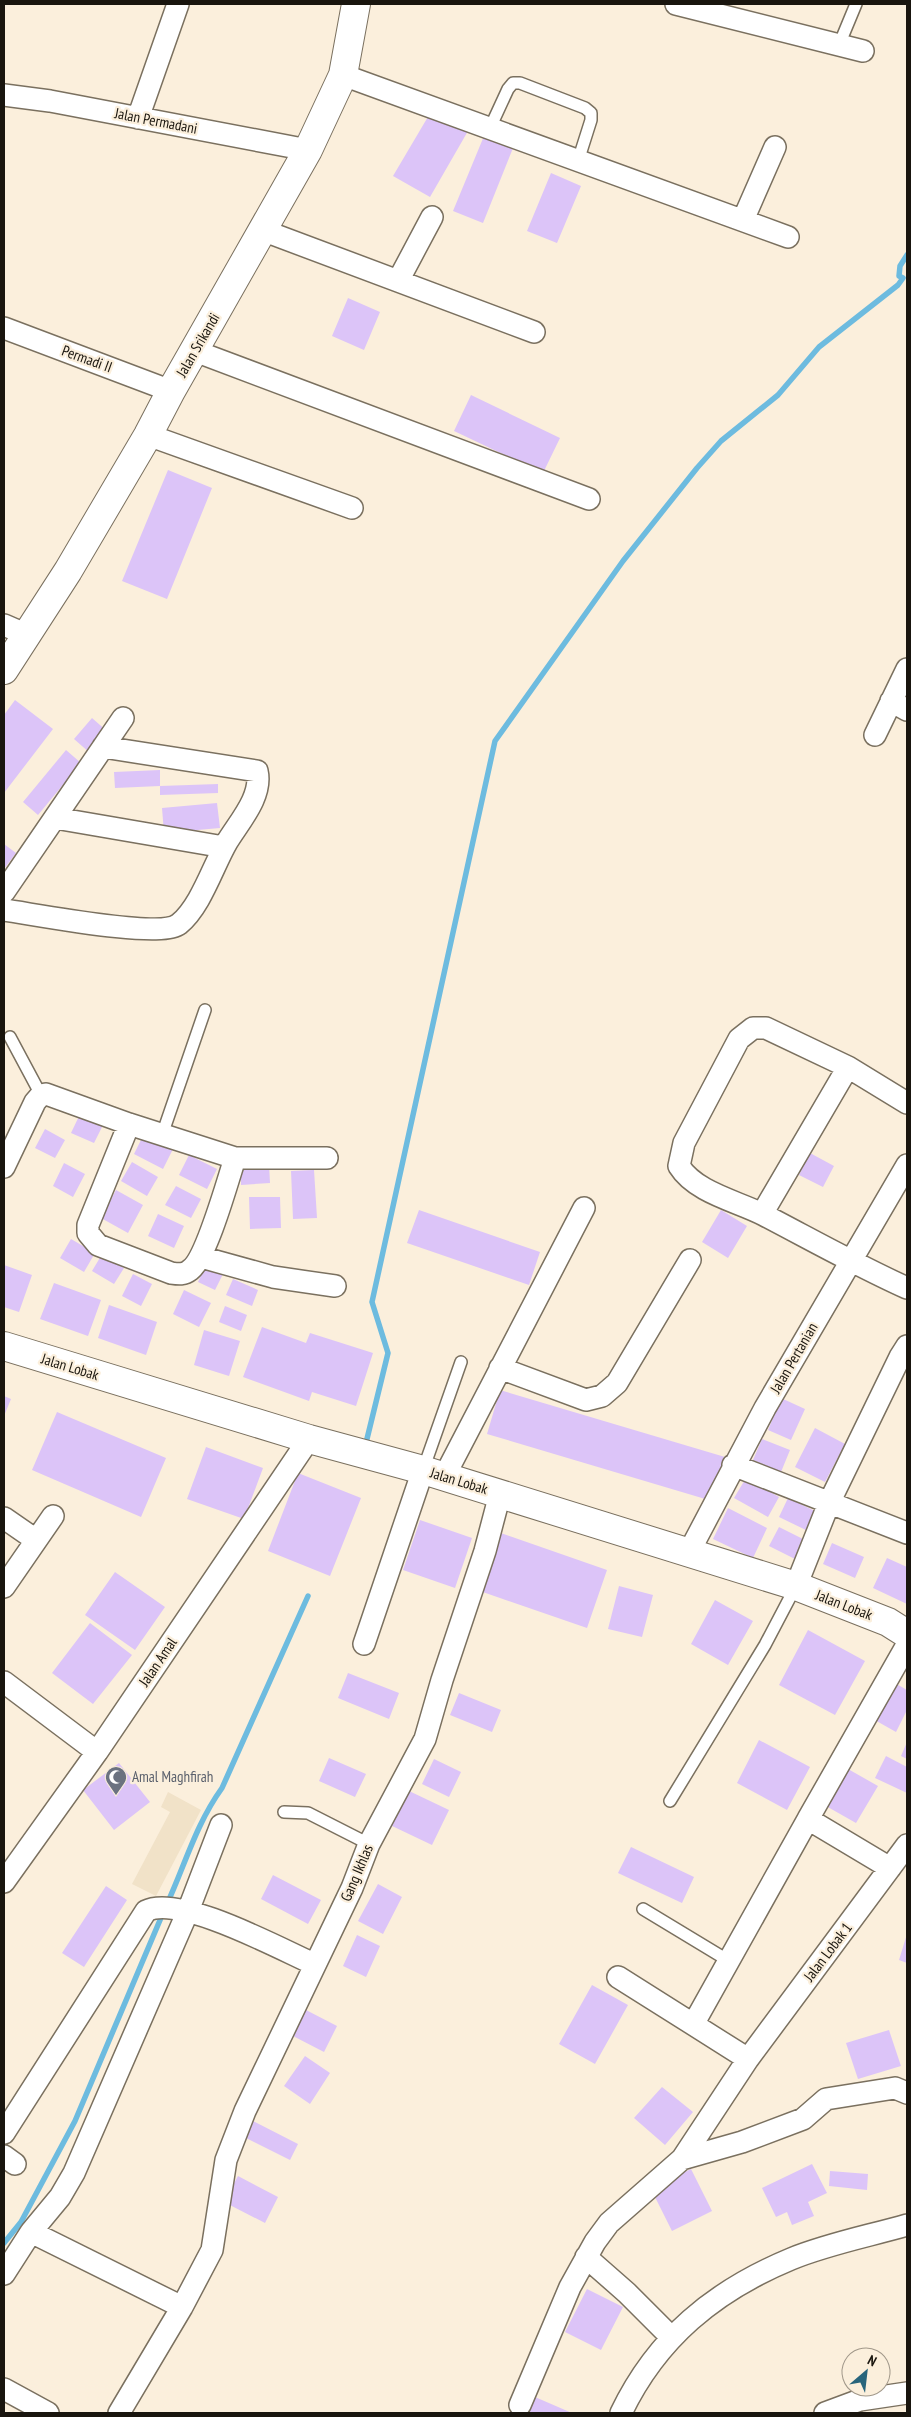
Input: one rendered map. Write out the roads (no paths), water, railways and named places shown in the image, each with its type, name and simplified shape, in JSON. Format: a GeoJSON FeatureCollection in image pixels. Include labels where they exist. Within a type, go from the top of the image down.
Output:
{"type":"FeatureCollection","features":[{"type":"Feature","properties":{"kind":"main road","name":"Jalan Srikandi"},"geometry":{"type":"LineString","coordinates":[[4,670],[15,630],[68,571],[148,435],[171,390],[195,351],[308,150],[343,75],[356,4]]}},
{"type":"Feature","properties":{"kind":"main road","name":"Jalan Lobak"},"geometry":{"type":"LineString","coordinates":[[4,1346],[309,1439],[434,1474],[796,1586],[888,1622],[907,1634]]}},
{"type":"Feature","properties":{"kind":"street"},"geometry":{"type":"LineString","coordinates":[[138,118],[178,4]]}},
{"type":"Feature","properties":{"kind":"street"},"geometry":{"type":"LineString","coordinates":[[676,4],[863,51]]}},
{"type":"Feature","properties":{"kind":"street"},"geometry":{"type":"LineString","coordinates":[[343,75],[788,237]]}},
{"type":"Feature","properties":{"kind":"street","name":"Jalan Permadani"},"geometry":{"type":"LineString","coordinates":[[4,95],[50,101],[308,150]]}},
{"type":"Feature","properties":{"kind":"street"},"geometry":{"type":"LineString","coordinates":[[743,220],[775,147]]}},
{"type":"Feature","properties":{"kind":"street"},"geometry":{"type":"LineString","coordinates":[[398,281],[432,218]]}},
{"type":"Feature","properties":{"kind":"street"},"geometry":{"type":"LineString","coordinates":[[262,230],[534,332]]}},
{"type":"Feature","properties":{"kind":"street","name":"Permadi II"},"geometry":{"type":"LineString","coordinates":[[4,328],[171,390]]}},
{"type":"Feature","properties":{"kind":"street"},"geometry":{"type":"LineString","coordinates":[[195,351],[589,499]]}},
{"type":"Feature","properties":{"kind":"street"},"geometry":{"type":"LineString","coordinates":[[148,435],[352,508]]}},
{"type":"Feature","properties":{"kind":"street"},"geometry":{"type":"LineString","coordinates":[[875,735],[899,706],[907,669]]}},
{"type":"Feature","properties":{"kind":"street"},"geometry":{"type":"LineString","coordinates":[[4,892],[123,718]]}},
{"type":"Feature","properties":{"kind":"street"},"geometry":{"type":"LineString","coordinates":[[4,910],[141,929],[168,929],[178,925],[188,916],[224,847],[257,792],[259,779],[257,771],[103,746]]}},
{"type":"Feature","properties":{"kind":"street"},"geometry":{"type":"LineString","coordinates":[[55,818],[224,847]]}},
{"type":"Feature","properties":{"kind":"street"},"geometry":{"type":"LineString","coordinates":[[907,1103],[848,1067],[766,1028],[753,1028],[739,1039],[684,1143],[679,1166],[694,1182],[762,1214],[850,1262],[907,1288]]}},
{"type":"Feature","properties":{"kind":"street"},"geometry":{"type":"LineString","coordinates":[[762,1214],[848,1067]]}},
{"type":"Feature","properties":{"kind":"street"},"geometry":{"type":"LineString","coordinates":[[4,1167],[35,1102],[41,1095],[51,1096],[162,1136],[236,1158],[327,1158]]}},
{"type":"Feature","properties":{"kind":"street"},"geometry":{"type":"LineString","coordinates":[[129,1124],[88,1225],[92,1240],[98,1245],[180,1275],[190,1271],[201,1257],[236,1158]]}},
{"type":"Feature","properties":{"kind":"street","name":"Jalan Pertanian"},"geometry":{"type":"LineString","coordinates":[[688,1554],[733,1465],[850,1262],[901,1190],[907,1165]]}},
{"type":"Feature","properties":{"kind":"street"},"geometry":{"type":"LineString","coordinates":[[364,1644],[434,1474],[500,1368],[584,1208]]}},
{"type":"Feature","properties":{"kind":"street"},"geometry":{"type":"LineString","coordinates":[[201,1257],[273,1276],[335,1286]]}},
{"type":"Feature","properties":{"kind":"street"},"geometry":{"type":"LineString","coordinates":[[500,1368],[586,1400],[602,1396],[617,1383],[690,1260]]}},
{"type":"Feature","properties":{"kind":"street"},"geometry":{"type":"LineString","coordinates":[[796,1586],[829,1503],[907,1346]]}},
{"type":"Feature","properties":{"kind":"street","name":"Jalan Amal"},"geometry":{"type":"LineString","coordinates":[[4,1882],[96,1752],[309,1439]]}},
{"type":"Feature","properties":{"kind":"street"},"geometry":{"type":"LineString","coordinates":[[733,1465],[907,1532]]}},
{"type":"Feature","properties":{"kind":"street","name":"Gang Ikhlas"},"geometry":{"type":"LineString","coordinates":[[119,2413],[182,2307],[212,2250],[226,2160],[245,2111],[352,1888],[369,1844],[425,1739],[442,1680],[485,1551],[500,1494]]}},
{"type":"Feature","properties":{"kind":"street"},"geometry":{"type":"LineString","coordinates":[[4,1587],[53,1516]]}},
{"type":"Feature","properties":{"kind":"street"},"geometry":{"type":"LineString","coordinates":[[4,1518],[36,1540]]}},
{"type":"Feature","properties":{"kind":"street"},"geometry":{"type":"LineString","coordinates":[[694,2023],[907,1645]]}},
{"type":"Feature","properties":{"kind":"street"},"geometry":{"type":"LineString","coordinates":[[4,1682],[96,1752]]}},
{"type":"Feature","properties":{"kind":"street"},"geometry":{"type":"LineString","coordinates":[[808,1819],[890,1868]]}},
{"type":"Feature","properties":{"kind":"street"},"geometry":{"type":"LineString","coordinates":[[4,2274],[31,2232],[60,2197],[74,2173],[221,1825]]}},
{"type":"Feature","properties":{"kind":"street","name":"Jalan Lobak 1"},"geometry":{"type":"LineString","coordinates":[[682,2159],[748,2059],[907,1845]]}},
{"type":"Feature","properties":{"kind":"street"},"geometry":{"type":"LineString","coordinates":[[4,2133],[146,1910],[158,1906],[204,1915],[314,1964]]}},
{"type":"Feature","properties":{"kind":"street"},"geometry":{"type":"LineString","coordinates":[[618,1978],[694,2023],[748,2059]]}},
{"type":"Feature","properties":{"kind":"street"},"geometry":{"type":"LineString","coordinates":[[520,2405],[570,2287],[586,2257],[609,2223],[682,2159],[742,2142],[802,2119],[826,2099],[895,2088],[907,2093]]}},
{"type":"Feature","properties":{"kind":"street"},"geometry":{"type":"LineString","coordinates":[[620,2413],[645,2371],[669,2338],[703,2308],[749,2278],[792,2258],[907,2225]]}},
{"type":"Feature","properties":{"kind":"street"},"geometry":{"type":"LineString","coordinates":[[31,2232],[182,2307]]}},
{"type":"Feature","properties":{"kind":"street"},"geometry":{"type":"LineString","coordinates":[[586,2257],[640,2306],[668,2334],[669,2338]]}},
{"type":"Feature","properties":{"kind":"street"},"geometry":{"type":"LineString","coordinates":[[4,2389],[48,2413]]}},
{"type":"Feature","properties":{"kind":"street"},"geometry":{"type":"LineString","coordinates":[[825,2413],[860,2400],[907,2393]]}},
{"type":"Feature","properties":{"kind":"lane"},"geometry":{"type":"LineString","coordinates":[[839,45],[856,4]]}},
{"type":"Feature","properties":{"kind":"lane"},"geometry":{"type":"LineString","coordinates":[[490,128],[508,89],[513,84],[520,83],[585,108],[591,113],[592,120],[578,161]]}},
{"type":"Feature","properties":{"kind":"lane"},"geometry":{"type":"LineString","coordinates":[[162,1136],[205,1010]]}},
{"type":"Feature","properties":{"kind":"lane"},"geometry":{"type":"LineString","coordinates":[[10,1037],[41,1095]]}},
{"type":"Feature","properties":{"kind":"lane"},"geometry":{"type":"LineString","coordinates":[[434,1474],[461,1362]]}},
{"type":"Feature","properties":{"kind":"lane"},"geometry":{"type":"LineString","coordinates":[[670,1801],[765,1645],[796,1586]]}},
{"type":"Feature","properties":{"kind":"lane"},"geometry":{"type":"LineString","coordinates":[[284,1812],[308,1814],[369,1844]]}},
{"type":"Feature","properties":{"kind":"lane"},"geometry":{"type":"LineString","coordinates":[[643,1909],[728,1962]]}},
{"type":"Feature","properties":{"kind":"waterway"},"geometry":{"type":"LineString","coordinates":[[365,1447],[388,1353],[372,1302],[495,741],[623,561],[697,468],[721,441],[778,395],[819,347],[898,285],[903,278],[899,276],[900,266],[907,255]]}},
{"type":"Feature","properties":{"kind":"waterway"},"geometry":{"type":"LineString","coordinates":[[167,1904],[198,1830],[222,1788],[308,1596]]}},
{"type":"Feature","properties":{"kind":"waterway"},"geometry":{"type":"LineString","coordinates":[[4,2243],[21,2222],[75,2121],[163,1913]]}},
{"type":"Feature","properties":{"kind":"place","name":"Amal Maghfirah"},"geometry":{"type":"Point","coordinates":[116,1796]}}]}
